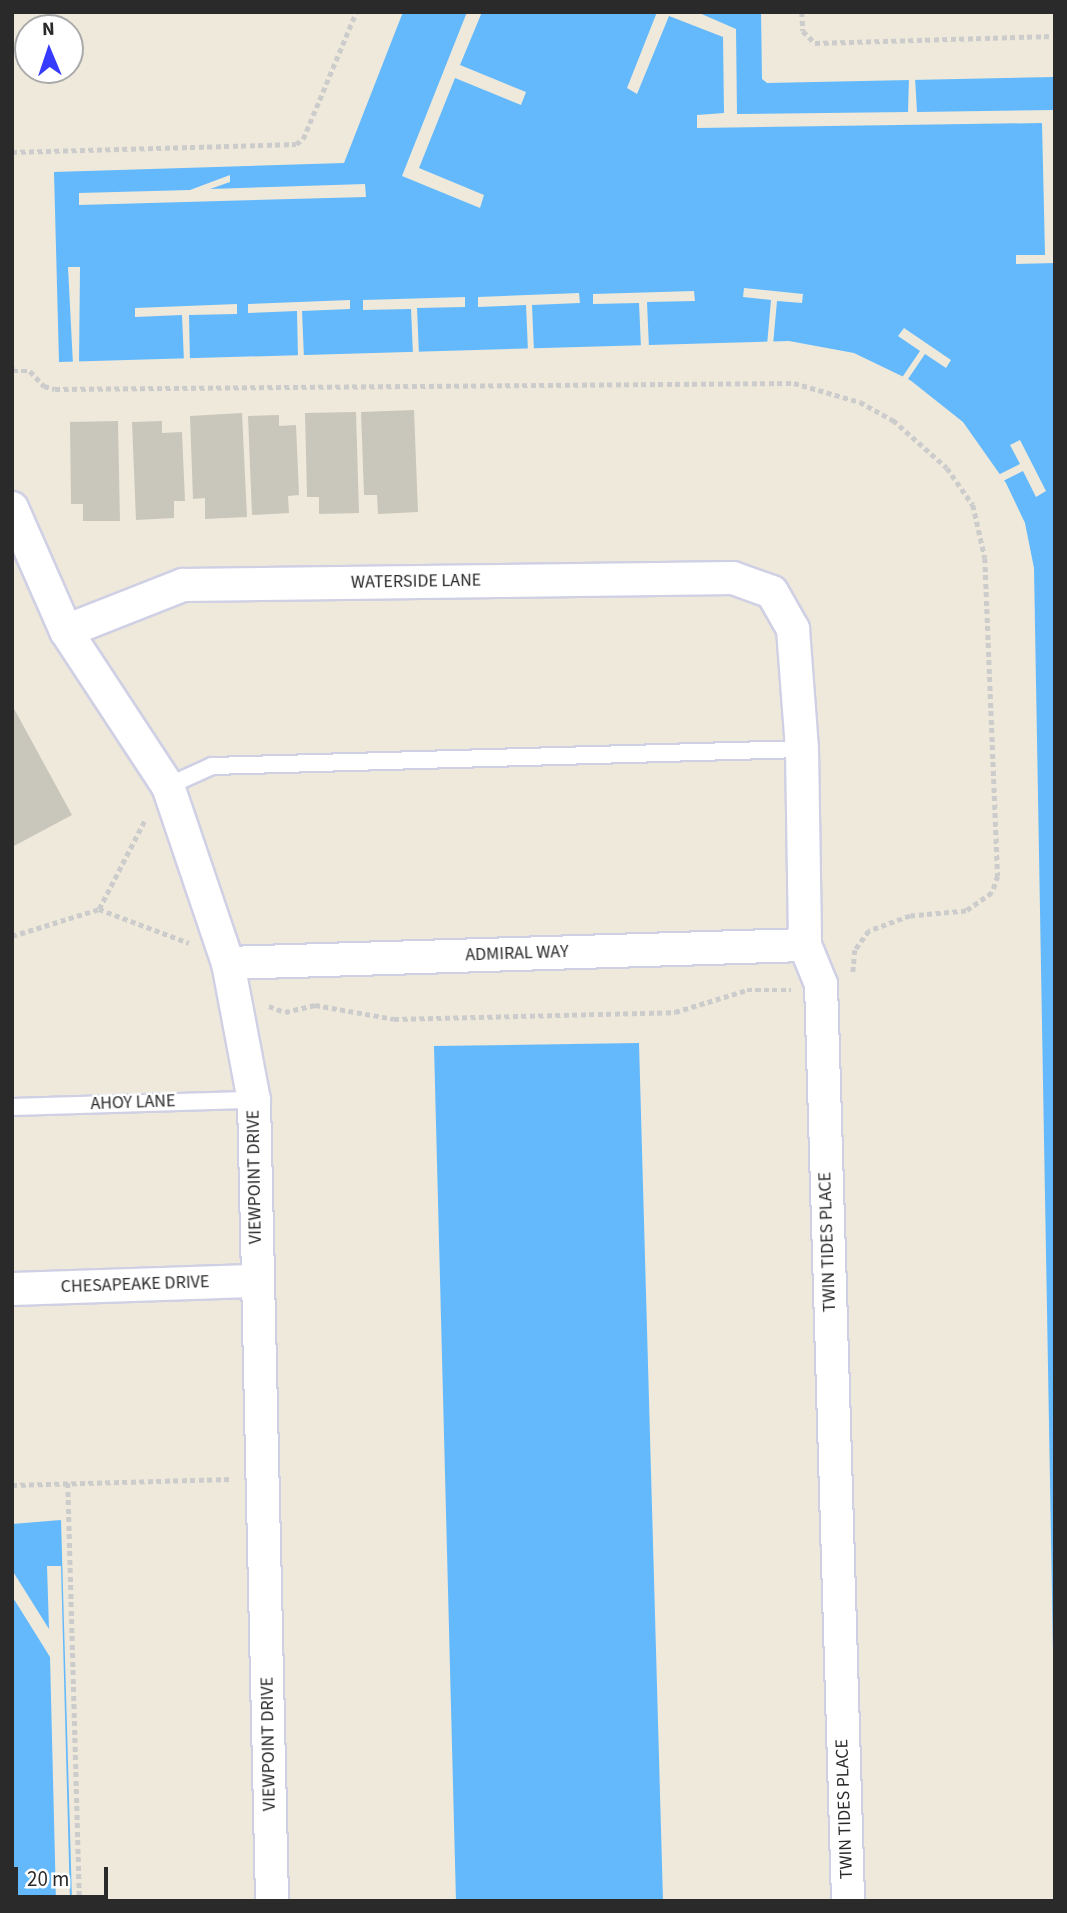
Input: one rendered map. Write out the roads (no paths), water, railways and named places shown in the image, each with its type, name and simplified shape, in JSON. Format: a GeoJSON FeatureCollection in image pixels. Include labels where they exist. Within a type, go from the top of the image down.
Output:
{"type":"FeatureCollection","features":[{"type":"Feature","properties":{"kind":"street","name":"VIEWPOINT DRIVE"},"geometry":{"type":"LineString","coordinates":[[12,508],[66,631],[168,786],[228,963],[254,1100],[272,1901]]}},
{"type":"Feature","properties":{"kind":"street","name":"WATERSIDE LANE"},"geometry":{"type":"LineString","coordinates":[[66,631],[183,585],[733,578],[772,592]]}},
{"type":"Feature","properties":{"kind":"street","name":"TWIN TIDES PLACE"},"geometry":{"type":"LineString","coordinates":[[772,592],[793,629],[802,749],[806,945],[821,984],[848,1901]]}},
{"type":"Feature","properties":{"kind":"street","name":"ADMIRAL WAY"},"geometry":{"type":"LineString","coordinates":[[228,963],[806,945]]}},
{"type":"Feature","properties":{"kind":"street","name":"CHESAPEAKE DRIVE"},"geometry":{"type":"LineString","coordinates":[[12,1289],[258,1281]]}},
{"type":"Feature","properties":{"kind":"lane"},"geometry":{"type":"LineString","coordinates":[[168,786],[212,766],[802,749]]}},
{"type":"Feature","properties":{"kind":"lane","name":"AHOY LANE"},"geometry":{"type":"LineString","coordinates":[[12,1107],[254,1100]]}},
{"type":"Feature","properties":{"kind":"water"},"geometry":{"type":"Polygon","coordinates":[[[403,12],[761,12],[762,79],[767,83],[1055,77],[1055,1767],[1034,568],[1025,523],[1006,483],[963,422],[910,380],[854,353],[789,341],[59,362],[54,172],[344,163],[403,12]]]}},
{"type":"Feature","properties":{"kind":"water"},"geometry":{"type":"Polygon","coordinates":[[[639,1043],[663,1901],[456,1901],[434,1046],[639,1043]]]}},
{"type":"Feature","properties":{"kind":"water"},"geometry":{"type":"Polygon","coordinates":[[[61,1520],[72,1901],[12,1901],[12,1524],[61,1520]]]}}]}
